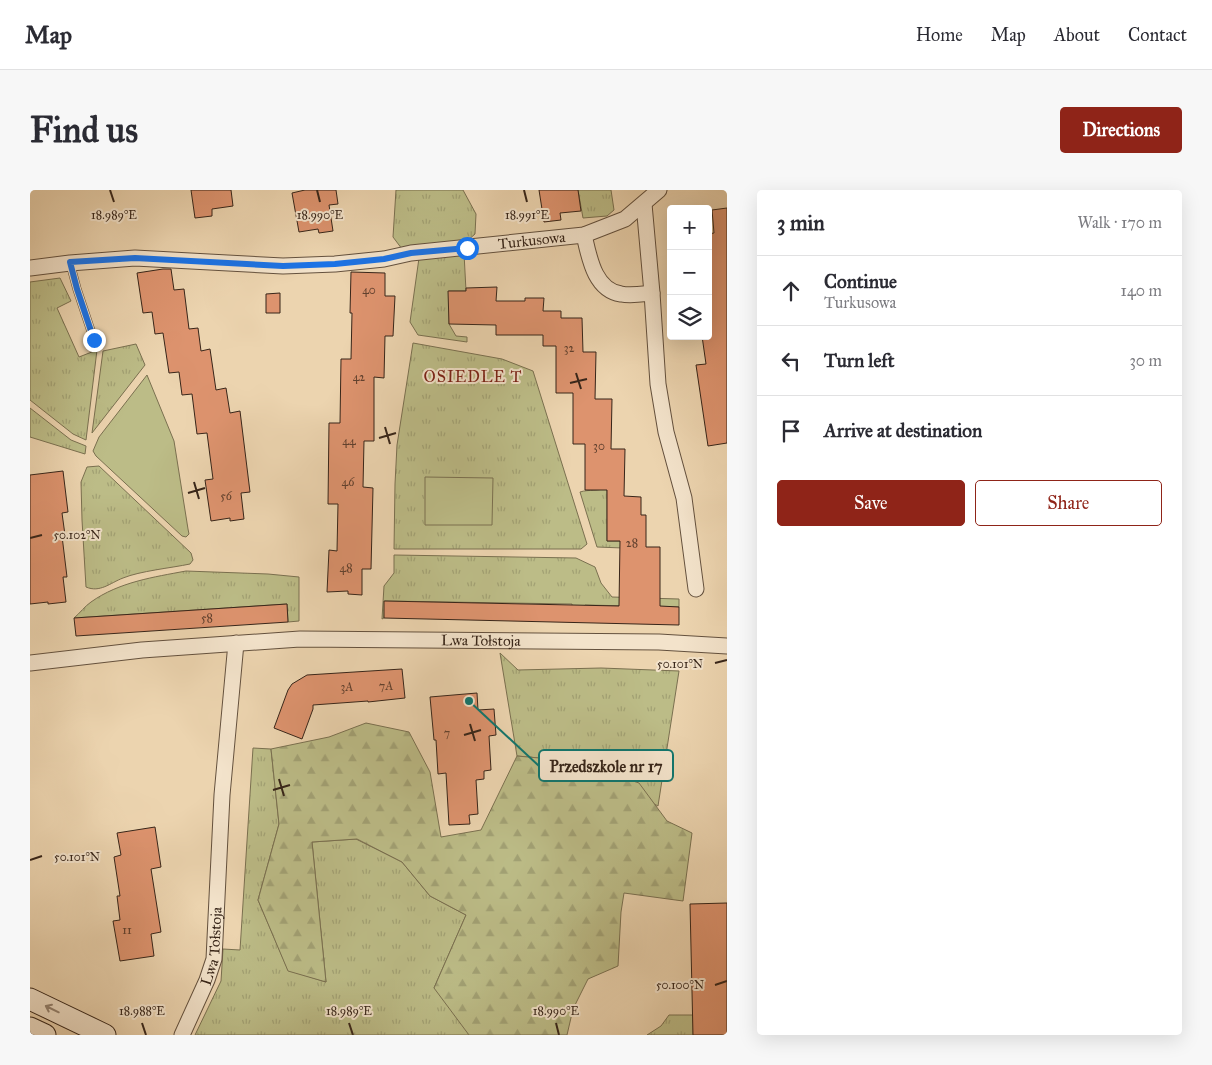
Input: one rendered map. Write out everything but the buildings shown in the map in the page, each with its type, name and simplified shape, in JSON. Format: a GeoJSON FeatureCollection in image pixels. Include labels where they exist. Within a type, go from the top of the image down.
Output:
{"type":"FeatureCollection","features":[{"type":"Feature","properties":{"kind":"street","name":"Turkusowa"},"geometry":{"type":"LineString","coordinates":[[30,268],[77,262],[135,258],[283,266],[335,264],[384,259],[411,253],[584,234],[625,219],[659,190]]}},
{"type":"Feature","properties":{"kind":"street"},"geometry":{"type":"LineString","coordinates":[[644,204],[658,384],[666,432],[684,498],[696,589]]}},
{"type":"Feature","properties":{"kind":"street","name":"Turkusowa"},"geometry":{"type":"LineString","coordinates":[[584,234],[590,263],[599,280],[610,291],[622,295],[652,293]]}},
{"type":"Feature","properties":{"kind":"street","name":"Lwa Tołstoja"},"geometry":{"type":"LineString","coordinates":[[30,662],[136,651],[300,639],[659,642],[727,646]]}},
{"type":"Feature","properties":{"kind":"street","name":"Lwa Tołstoja"},"geometry":{"type":"LineString","coordinates":[[182,1035],[207,980],[214,959],[222,795],[236,643]]}},
{"type":"Feature","properties":{"kind":"street"},"geometry":{"type":"LineString","coordinates":[[30,999],[105,1035]]}},
{"type":"Feature","properties":{"kind":"street"},"geometry":{"type":"LineString","coordinates":[[30,1028],[44,1035]]}},
{"type":"Feature","properties":{"kind":"lane"},"geometry":{"type":"LineString","coordinates":[[77,262],[77,289],[94,340]]}},
{"type":"Feature","properties":{"kind":"green space"},"geometry":{"type":"Polygon","coordinates":[[[396,190],[463,190],[476,214],[475,234],[467,241],[402,249],[393,237],[396,190]]]}},
{"type":"Feature","properties":{"kind":"green space"},"geometry":{"type":"Polygon","coordinates":[[[578,190],[611,190],[614,210],[607,216],[583,218],[578,190]]]}},
{"type":"Feature","properties":{"kind":"green space"},"geometry":{"type":"Polygon","coordinates":[[[464,253],[466,291],[449,291],[449,324],[456,336],[467,337],[467,342],[418,335],[410,322],[419,258],[464,253]]]}},
{"type":"Feature","properties":{"kind":"green space"},"geometry":{"type":"Polygon","coordinates":[[[60,278],[71,301],[57,308],[79,357],[97,350],[86,440],[73,434],[30,400],[30,282],[60,278]]]}},
{"type":"Feature","properties":{"kind":"green space"},"geometry":{"type":"Polygon","coordinates":[[[413,343],[502,359],[533,371],[587,544],[581,549],[394,549],[397,445],[413,343]]]}},
{"type":"Feature","properties":{"kind":"green space"},"geometry":{"type":"Polygon","coordinates":[[[136,344],[145,365],[92,433],[103,351],[136,344]]]}},
{"type":"Feature","properties":{"kind":"green space"},"geometry":{"type":"Polygon","coordinates":[[[147,375],[174,441],[189,534],[186,537],[182,536],[96,456],[93,451],[99,437],[147,375]]]}},
{"type":"Feature","properties":{"kind":"green space"},"geometry":{"type":"Polygon","coordinates":[[[30,408],[71,440],[86,446],[85,454],[30,437],[30,408]]]}},
{"type":"Feature","properties":{"kind":"green space"},"geometry":{"type":"Polygon","coordinates":[[[99,466],[191,553],[193,560],[190,564],[130,576],[96,589],[86,587],[81,482],[87,467],[99,466]]]}},
{"type":"Feature","properties":{"kind":"green space"},"geometry":{"type":"Polygon","coordinates":[[[425,477],[493,478],[492,525],[425,525],[425,477]]]}},
{"type":"Feature","properties":{"kind":"green space"},"geometry":{"type":"Polygon","coordinates":[[[607,487],[607,541],[623,541],[623,548],[597,547],[580,492],[607,487]]]}},
{"type":"Feature","properties":{"kind":"green space"},"geometry":{"type":"Polygon","coordinates":[[[394,555],[576,558],[595,567],[601,583],[612,597],[679,599],[679,607],[585,605],[572,622],[572,604],[385,601],[384,618],[382,619],[384,586],[394,573],[394,555]]]}},
{"type":"Feature","properties":{"kind":"green space"},"geometry":{"type":"Polygon","coordinates":[[[186,571],[299,577],[299,621],[288,622],[287,604],[74,618],[91,602],[113,590],[137,581],[186,571]]]}},
{"type":"Feature","properties":{"kind":"green space"},"geometry":{"type":"Polygon","coordinates":[[[500,653],[518,670],[601,668],[679,671],[658,806],[573,761],[517,756],[500,653]]]}},
{"type":"Feature","properties":{"kind":"green space"},"geometry":{"type":"Polygon","coordinates":[[[366,723],[409,732],[430,772],[441,837],[481,830],[517,756],[573,761],[639,783],[667,821],[692,833],[683,901],[624,893],[618,966],[588,979],[573,1009],[567,1035],[469,1035],[434,988],[466,915],[430,896],[402,862],[357,839],[312,842],[326,982],[288,971],[258,900],[279,824],[271,749],[329,737],[366,723]]]}},
{"type":"Feature","properties":{"kind":"green space"},"geometry":{"type":"Polygon","coordinates":[[[253,748],[271,749],[279,824],[258,900],[288,970],[326,982],[312,842],[356,839],[402,862],[430,896],[466,915],[434,988],[530,1035],[195,1035],[221,981],[223,949],[240,950],[253,748]]]}},
{"type":"Feature","properties":{"kind":"green space"},"geometry":{"type":"Polygon","coordinates":[[[669,1015],[693,1015],[693,1035],[647,1035],[661,1026],[669,1015]]]}},
{"type":"Feature","properties":{"kind":"place","name":"Przedszkole nr 17"},"geometry":{"type":"Point","coordinates":[469,701]}},
{"type":"Feature","properties":{"kind":"district","name":"OSIEDLE T"},"geometry":{"type":"Point","coordinates":[473,376]}},
{"type":"Feature","properties":{"kind":"route"},"geometry":{"type":"LineString","coordinates":[[94,340],[70,262],[135,258],[283,266],[335,264],[384,259],[411,253],[467,248]]}}]}
